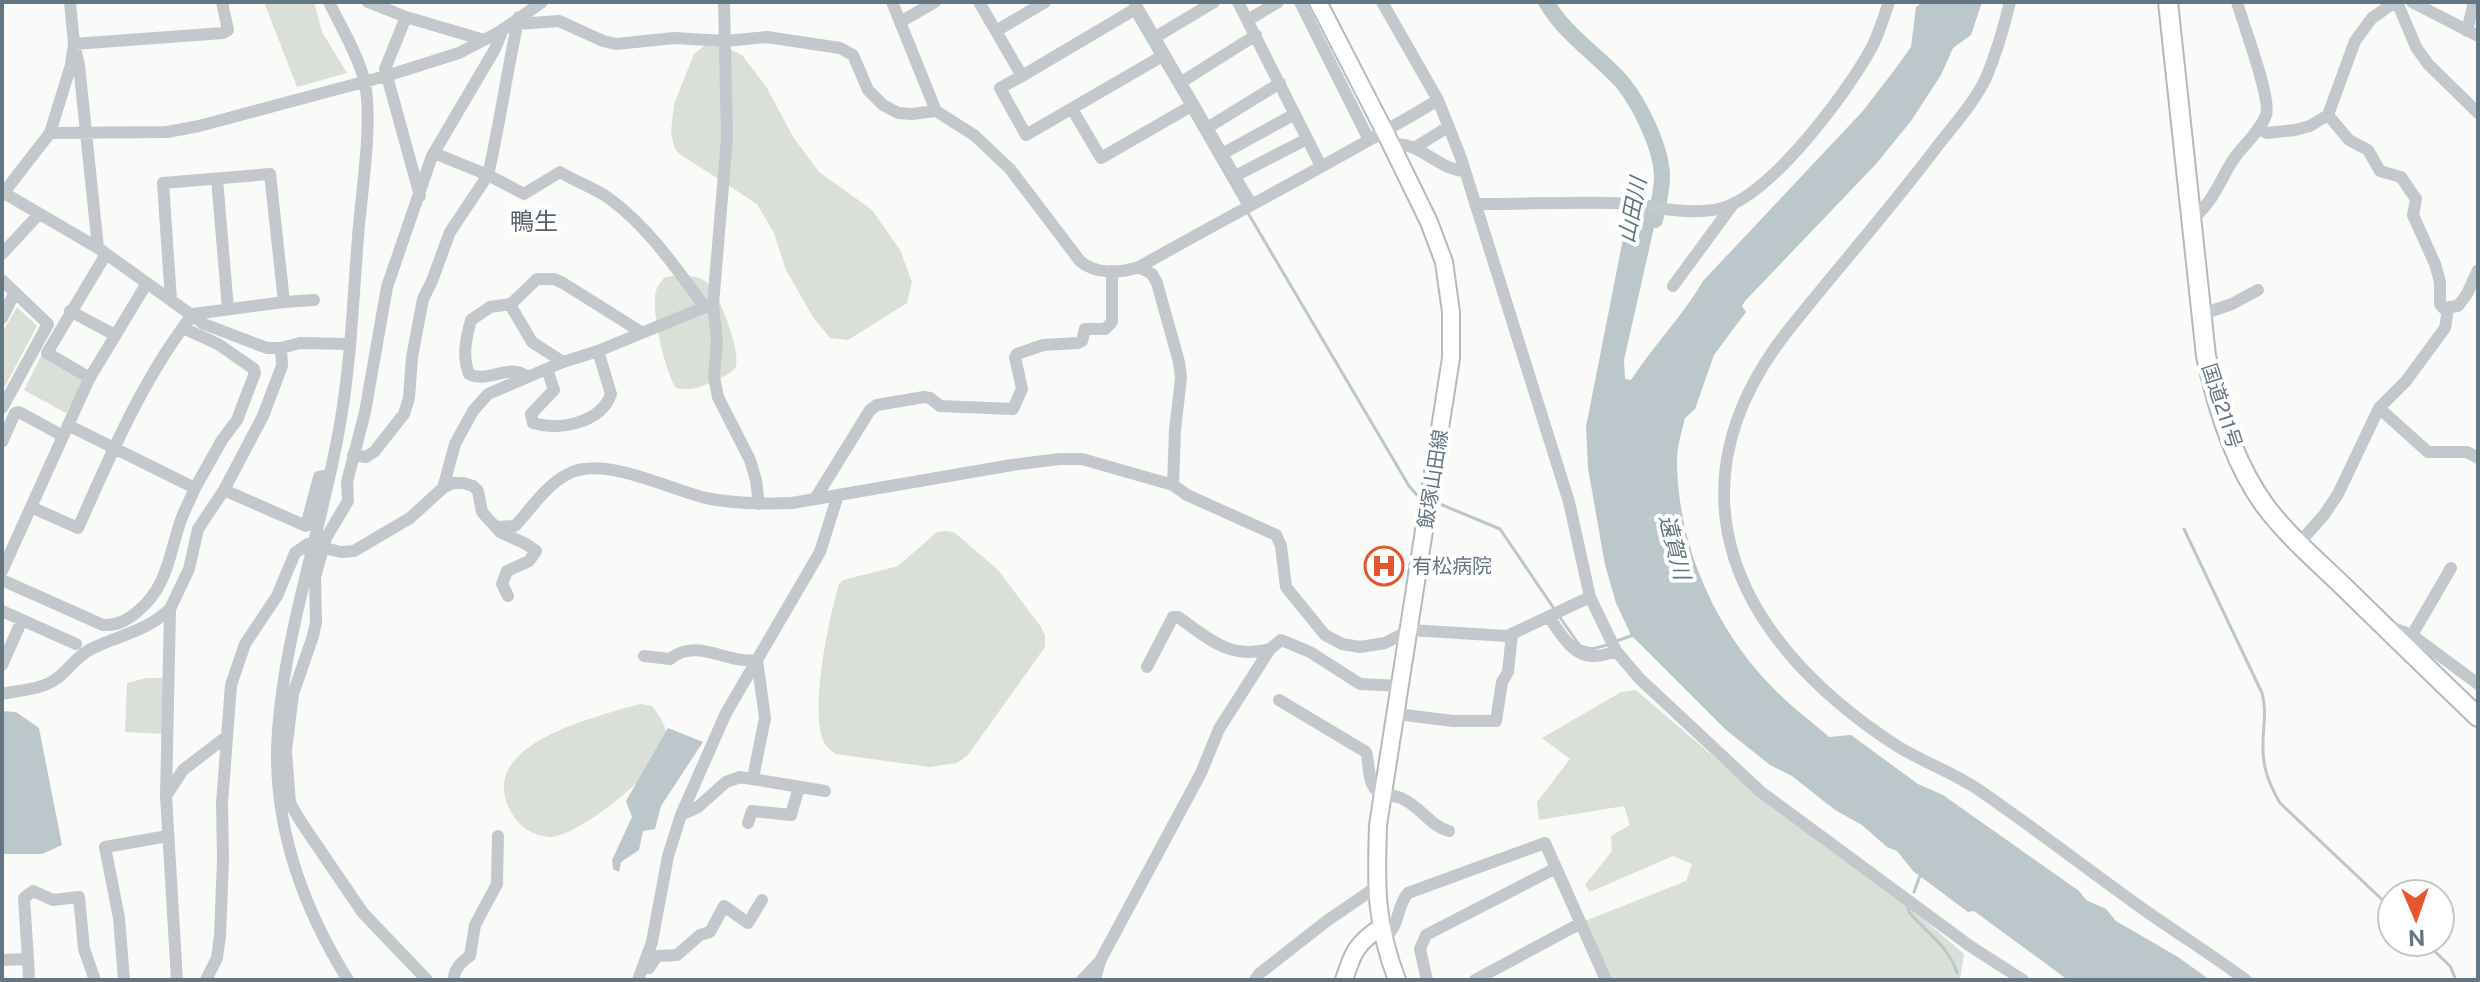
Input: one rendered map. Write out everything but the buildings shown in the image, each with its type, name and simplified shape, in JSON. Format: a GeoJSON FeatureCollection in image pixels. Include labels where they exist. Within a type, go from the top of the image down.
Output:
{"type":"FeatureCollection","features":[{"type":"Feature","properties":{"kind":"highway","name":"国道211号"},"geometry":{"type":"LineString","coordinates":[[2168,2],[2200,315],[2212,383],[2232,445],[2267,509],[2478,717]]}},
{"type":"Feature","properties":{"kind":"main road","name":"飯塚山田線"},"geometry":{"type":"LineString","coordinates":[[1318,2],[1429,222],[1444,262],[1451,312],[1451,358],[1378,825],[1375,888],[1382,933],[1397,980]]}},
{"type":"Feature","properties":{"kind":"main road"},"geometry":{"type":"LineString","coordinates":[[1344,980],[1353,952],[1361,940],[1382,933]]}},
{"type":"Feature","properties":{"kind":"street"},"geometry":{"type":"LineString","coordinates":[[70,2],[73,74],[86,134],[102,251],[47,353],[90,378]]}},
{"type":"Feature","properties":{"kind":"street"},"geometry":{"type":"LineString","coordinates":[[74,44],[223,33],[228,30],[222,2]]}},
{"type":"Feature","properties":{"kind":"street"},"geometry":{"type":"LineString","coordinates":[[329,2],[364,81],[367,121],[350,344],[318,546],[313,636],[293,694],[288,724],[286,761],[290,803],[363,913],[427,980]]}},
{"type":"Feature","properties":{"kind":"street"},"geometry":{"type":"LineString","coordinates":[[368,2],[406,17],[484,40]]}},
{"type":"Feature","properties":{"kind":"street"},"geometry":{"type":"LineString","coordinates":[[50,133],[167,132],[199,126],[434,63],[484,40],[542,2]]}},
{"type":"Feature","properties":{"kind":"street"},"geometry":{"type":"LineString","coordinates":[[724,2],[727,138],[709,306],[717,340],[714,377],[718,397],[750,460],[759,504]]}},
{"type":"Feature","properties":{"kind":"street"},"geometry":{"type":"LineString","coordinates":[[892,2],[936,111],[974,135],[1010,169],[1088,268],[1112,271],[1139,267],[1369,140],[1388,138],[1438,100]]}},
{"type":"Feature","properties":{"kind":"street"},"geometry":{"type":"LineString","coordinates":[[900,22],[935,2]]}},
{"type":"Feature","properties":{"kind":"street"},"geometry":{"type":"LineString","coordinates":[[979,2],[1022,76]]}},
{"type":"Feature","properties":{"kind":"street"},"geometry":{"type":"LineString","coordinates":[[996,31],[1045,2]]}},
{"type":"Feature","properties":{"kind":"street"},"geometry":{"type":"LineString","coordinates":[[1154,38],[1214,2]]}},
{"type":"Feature","properties":{"kind":"street"},"geometry":{"type":"LineString","coordinates":[[1238,2],[1321,166]]}},
{"type":"Feature","properties":{"kind":"street"},"geometry":{"type":"LineString","coordinates":[[1248,20],[1278,2]]}},
{"type":"Feature","properties":{"kind":"street"},"geometry":{"type":"LineString","coordinates":[[1300,2],[1369,140]]}},
{"type":"Feature","properties":{"kind":"street"},"geometry":{"type":"LineString","coordinates":[[1382,2],[1438,100],[1465,171],[1569,502],[1590,597],[1616,651],[1640,679],[1761,792],[1970,946],[2023,980]]}},
{"type":"Feature","properties":{"kind":"street"},"geometry":{"type":"LineString","coordinates":[[1475,204],[1616,203],[1699,212],[1734,203],[1751,193],[1780,167],[1846,89],[1873,46],[1889,2]]}},
{"type":"Feature","properties":{"kind":"street"},"geometry":{"type":"LineString","coordinates":[[2010,2],[1985,80],[1966,108],[1755,376],[1741,407],[1727,459],[1724,489],[1731,550],[1738,575],[1751,602],[1775,637],[1837,700],[1894,745],[1972,786],[2246,980]]}},
{"type":"Feature","properties":{"kind":"street"},"geometry":{"type":"LineString","coordinates":[[2190,220],[2210,201],[2233,160],[2265,118],[2267,101],[2237,2]]}},
{"type":"Feature","properties":{"kind":"street"},"geometry":{"type":"LineString","coordinates":[[2258,128],[2267,133],[2295,130],[2310,126],[2328,115],[2355,41],[2372,18],[2396,2],[2422,56],[2478,113]]}},
{"type":"Feature","properties":{"kind":"street"},"geometry":{"type":"LineString","coordinates":[[2412,2],[2472,34],[2474,2]]}},
{"type":"Feature","properties":{"kind":"street"},"geometry":{"type":"LineString","coordinates":[[1164,55],[1026,135],[1000,88],[1135,5],[1251,204]]}},
{"type":"Feature","properties":{"kind":"street"},"geometry":{"type":"LineString","coordinates":[[406,17],[386,63],[386,76],[420,196]]}},
{"type":"Feature","properties":{"kind":"street"},"geometry":{"type":"LineString","coordinates":[[518,20],[559,21],[616,44],[674,38],[726,41],[767,37],[840,48],[853,55],[868,90],[883,105],[898,113],[936,111]]}},
{"type":"Feature","properties":{"kind":"street"},"geometry":{"type":"LineString","coordinates":[[353,455],[366,457],[374,452],[404,414],[423,299],[450,232],[488,175],[518,20]]}},
{"type":"Feature","properties":{"kind":"street"},"geometry":{"type":"LineString","coordinates":[[348,980],[309,910],[292,863],[277,754],[280,706],[318,546],[346,508],[353,455],[387,287],[434,153],[495,49],[503,29]]}},
{"type":"Feature","properties":{"kind":"street"},"geometry":{"type":"LineString","coordinates":[[1180,83],[1256,35]]}},
{"type":"Feature","properties":{"kind":"street"},"geometry":{"type":"LineString","coordinates":[[74,44],[73,74],[50,133],[3,194],[102,251],[204,324],[267,348],[300,343],[350,344]]}},
{"type":"Feature","properties":{"kind":"street"},"geometry":{"type":"LineString","coordinates":[[1207,128],[1280,83]]}},
{"type":"Feature","properties":{"kind":"street"},"geometry":{"type":"LineString","coordinates":[[1072,109],[1101,158],[1193,105]]}},
{"type":"Feature","properties":{"kind":"street"},"geometry":{"type":"LineString","coordinates":[[1222,154],[1295,114]]}},
{"type":"Feature","properties":{"kind":"street"},"geometry":{"type":"LineString","coordinates":[[2328,115],[2349,140],[2368,150],[2380,171],[2401,177],[2416,199],[2413,215],[2435,264],[2440,282],[2440,304],[2448,309],[2458,306],[2478,270]]}},
{"type":"Feature","properties":{"kind":"street"},"geometry":{"type":"LineString","coordinates":[[1414,148],[1448,127]]}},
{"type":"Feature","properties":{"kind":"street"},"geometry":{"type":"LineString","coordinates":[[1388,138],[1456,171],[1465,171]]}},
{"type":"Feature","properties":{"kind":"street"},"geometry":{"type":"LineString","coordinates":[[1235,176],[1307,139]]}},
{"type":"Feature","properties":{"kind":"street"},"geometry":{"type":"LineString","coordinates":[[434,153],[524,194],[560,172],[607,196],[635,220],[709,306]]}},
{"type":"Feature","properties":{"kind":"street"},"geometry":{"type":"LineString","coordinates":[[171,300],[163,183],[270,174],[284,302]]}},
{"type":"Feature","properties":{"kind":"street"},"geometry":{"type":"LineString","coordinates":[[217,179],[228,309]]}},
{"type":"Feature","properties":{"kind":"street"},"geometry":{"type":"LineString","coordinates":[[1673,286],[1734,203]]}},
{"type":"Feature","properties":{"kind":"street"},"geometry":{"type":"LineString","coordinates":[[2,254],[39,214]]}},
{"type":"Feature","properties":{"kind":"street"},"geometry":{"type":"LineString","coordinates":[[1139,267],[1152,274],[1157,283],[1179,362],[1181,378],[1173,485]]}},
{"type":"Feature","properties":{"kind":"street"},"geometry":{"type":"LineString","coordinates":[[815,499],[864,419],[877,405],[924,397],[940,406],[1013,409],[1022,389],[1015,357],[1017,354],[1043,345],[1078,343],[1082,341],[1085,329],[1105,329],[1112,322],[1112,271]]}},
{"type":"Feature","properties":{"kind":"street"},"geometry":{"type":"LineString","coordinates":[[527,377],[522,372],[513,371],[477,377],[469,374],[464,357],[471,320],[490,307],[511,304],[537,279],[554,279],[641,332]]}},
{"type":"Feature","properties":{"kind":"street"},"geometry":{"type":"LineString","coordinates":[[2,280],[48,324],[2,408]]}},
{"type":"Feature","properties":{"kind":"street"},"geometry":{"type":"LineString","coordinates":[[2,571],[6,552],[31,507],[90,378],[147,283]]}},
{"type":"Feature","properties":{"kind":"street"},"geometry":{"type":"LineString","coordinates":[[2200,315],[2232,304],[2258,290]]}},
{"type":"Feature","properties":{"kind":"street"},"geometry":{"type":"LineString","coordinates":[[2,318],[15,292]]}},
{"type":"Feature","properties":{"kind":"street"},"geometry":{"type":"LineString","coordinates":[[31,507],[78,528],[114,447],[154,372],[193,314],[314,300]]}},
{"type":"Feature","properties":{"kind":"street"},"geometry":{"type":"LineString","coordinates":[[511,304],[532,342],[563,362]]}},
{"type":"Feature","properties":{"kind":"street"},"geometry":{"type":"LineString","coordinates":[[443,488],[455,444],[479,402],[488,394],[709,306]]}},
{"type":"Feature","properties":{"kind":"street"},"geometry":{"type":"LineString","coordinates":[[2299,543],[2338,494],[2379,408],[2406,381],[2445,328],[2448,309]]}},
{"type":"Feature","properties":{"kind":"street"},"geometry":{"type":"LineString","coordinates":[[70,311],[115,335]]}},
{"type":"Feature","properties":{"kind":"street"},"geometry":{"type":"LineString","coordinates":[[2,580],[103,625],[126,620],[152,598],[162,584],[195,488],[237,420],[255,373],[254,369],[218,344],[183,328]]}},
{"type":"Feature","properties":{"kind":"street"},"geometry":{"type":"LineString","coordinates":[[2,694],[57,679],[82,654],[142,629],[170,609],[183,586],[198,529],[224,490],[263,416],[282,366],[281,348]]}},
{"type":"Feature","properties":{"kind":"street"},"geometry":{"type":"LineString","coordinates":[[547,369],[554,390],[531,414],[533,423],[563,425],[584,421],[602,407],[611,394],[598,351]]}},
{"type":"Feature","properties":{"kind":"street"},"geometry":{"type":"LineString","coordinates":[[2379,408],[2428,452],[2467,452],[2478,458]]}},
{"type":"Feature","properties":{"kind":"street"},"geometry":{"type":"LineString","coordinates":[[2,442],[15,413],[19,412],[114,447],[195,488]]}},
{"type":"Feature","properties":{"kind":"street"},"geometry":{"type":"LineString","coordinates":[[339,428],[360,431]]}},
{"type":"Feature","properties":{"kind":"street"},"geometry":{"type":"LineString","coordinates":[[496,527],[515,526],[553,484],[567,474],[595,469],[619,471],[706,498],[759,504],[815,499],[1059,459],[1082,459],[1173,485],[1187,495],[1276,535],[1281,546],[1286,587],[1325,635],[1342,644],[1360,647],[1385,643],[1410,630],[1501,637],[1590,597]]}},
{"type":"Feature","properties":{"kind":"street"},"geometry":{"type":"LineString","coordinates":[[224,490],[306,526],[319,477],[329,475]]}},
{"type":"Feature","properties":{"kind":"street"},"geometry":{"type":"LineString","coordinates":[[206,980],[217,958],[220,936],[222,803],[231,685],[245,644],[277,596],[295,553],[304,545],[341,552],[354,551],[410,518],[443,488],[453,483],[473,486],[478,491],[482,512],[489,522],[500,532],[536,551],[529,561],[507,571],[502,584],[508,596]]}},
{"type":"Feature","properties":{"kind":"street"},"geometry":{"type":"LineString","coordinates":[[640,976],[652,942],[668,856],[681,815],[726,713],[820,552],[838,495]]}},
{"type":"Feature","properties":{"kind":"street"},"geometry":{"type":"LineString","coordinates":[[2412,635],[2451,568]]}},
{"type":"Feature","properties":{"kind":"street"},"geometry":{"type":"LineString","coordinates":[[170,609],[166,796],[177,980]]}},
{"type":"Feature","properties":{"kind":"street"},"geometry":{"type":"LineString","coordinates":[[2,611],[76,644]]}},
{"type":"Feature","properties":{"kind":"street"},"geometry":{"type":"LineString","coordinates":[[1554,615],[1572,648],[1582,655],[1601,658],[1616,651]]}},
{"type":"Feature","properties":{"kind":"street"},"geometry":{"type":"LineString","coordinates":[[1147,667],[1173,617],[1239,653],[1270,649]]}},
{"type":"Feature","properties":{"kind":"street"},"geometry":{"type":"LineString","coordinates":[[2,665],[22,620]]}},
{"type":"Feature","properties":{"kind":"street"},"geometry":{"type":"LineString","coordinates":[[2383,625],[2412,635],[2478,684]]}},
{"type":"Feature","properties":{"kind":"street"},"geometry":{"type":"LineString","coordinates":[[1397,714],[1453,721],[1496,721],[1502,682],[1508,672],[1512,634]]}},
{"type":"Feature","properties":{"kind":"street"},"geometry":{"type":"LineString","coordinates":[[1095,980],[1100,961],[1201,773],[1219,729],[1270,649],[1281,640],[1310,652],[1360,684],[1401,686]]}},
{"type":"Feature","properties":{"kind":"street"},"geometry":{"type":"LineString","coordinates":[[644,656],[670,659],[679,651],[702,649],[735,661],[757,660]]}},
{"type":"Feature","properties":{"kind":"street"},"geometry":{"type":"LineString","coordinates":[[753,778],[765,718],[757,660]]}},
{"type":"Feature","properties":{"kind":"street"},"geometry":{"type":"LineString","coordinates":[[1279,700],[1366,752],[1375,789],[1401,798],[1440,829],[1449,831]]}},
{"type":"Feature","properties":{"kind":"street"},"geometry":{"type":"LineString","coordinates":[[166,796],[183,770],[226,737]]}},
{"type":"Feature","properties":{"kind":"street"},"geometry":{"type":"LineString","coordinates":[[681,815],[698,807],[726,782],[740,777],[825,791]]}},
{"type":"Feature","properties":{"kind":"street"},"geometry":{"type":"LineString","coordinates":[[748,823],[752,811],[791,815],[799,787]]}},
{"type":"Feature","properties":{"kind":"street"},"geometry":{"type":"LineString","coordinates":[[124,980],[119,918],[105,847],[168,836]]}},
{"type":"Feature","properties":{"kind":"street"},"geometry":{"type":"LineString","coordinates":[[454,980],[453,975],[470,956],[475,925],[497,884],[498,836]]}},
{"type":"Feature","properties":{"kind":"street"},"geometry":{"type":"LineString","coordinates":[[1382,933],[1392,933],[1398,909],[1408,893],[1545,843],[1606,980]]}},
{"type":"Feature","properties":{"kind":"street"},"geometry":{"type":"LineString","coordinates":[[1427,980],[1420,949],[1426,935],[1556,868]]}},
{"type":"Feature","properties":{"kind":"street"},"geometry":{"type":"LineString","coordinates":[[1255,980],[1328,920],[1375,888]]}},
{"type":"Feature","properties":{"kind":"street"},"geometry":{"type":"LineString","coordinates":[[29,980],[24,898],[33,891],[53,900],[79,897],[84,949],[95,980]]}},
{"type":"Feature","properties":{"kind":"street"},"geometry":{"type":"LineString","coordinates":[[640,976],[657,956],[677,955],[700,935],[710,932],[724,906],[748,923],[762,900]]}},
{"type":"Feature","properties":{"kind":"street"},"geometry":{"type":"LineString","coordinates":[[1475,980],[1581,923]]}},
{"type":"Feature","properties":{"kind":"street"},"geometry":{"type":"LineString","coordinates":[[2,960],[28,959]]}},
{"type":"Feature","properties":{"kind":"street"},"geometry":{"type":"LineString","coordinates":[[1082,980],[1100,961]]}},
{"type":"Feature","properties":{"kind":"shaded area"},"geometry":{"type":"Polygon","coordinates":[[[264,2],[314,2],[322,32],[347,73],[297,87],[264,2]]]}},
{"type":"Feature","properties":{"kind":"shaded area"},"geometry":{"type":"Polygon","coordinates":[[[704,46],[723,46],[742,55],[767,88],[793,137],[819,172],[872,210],[900,250],[912,282],[907,303],[848,340],[830,338],[813,317],[786,270],[774,233],[757,204],[678,153],[671,132],[674,104],[694,54],[704,46]]]}},
{"type":"Feature","properties":{"kind":"shaded area"},"geometry":{"type":"Polygon","coordinates":[[[681,275],[705,281],[716,296],[728,323],[737,361],[728,374],[690,389],[676,388],[672,380],[659,339],[655,309],[657,288],[661,282],[665,277],[681,275]]]}},
{"type":"Feature","properties":{"kind":"shaded area"},"geometry":{"type":"Polygon","coordinates":[[[17,307],[37,326],[4,388],[2,333],[17,307]]]}},
{"type":"Feature","properties":{"kind":"shaded area"},"geometry":{"type":"Polygon","coordinates":[[[42,354],[84,380],[66,413],[24,390],[42,354]]]}},
{"type":"Feature","properties":{"kind":"shaded area"},"geometry":{"type":"Polygon","coordinates":[[[937,532],[955,533],[998,570],[1041,627],[1045,647],[968,755],[957,763],[930,767],[835,754],[823,740],[819,706],[826,640],[839,584],[843,580],[898,566],[937,532]]]}},
{"type":"Feature","properties":{"kind":"shaded area"},"geometry":{"type":"Polygon","coordinates":[[[146,678],[165,678],[164,734],[125,732],[127,683],[146,678]]]}},
{"type":"Feature","properties":{"kind":"shaded area"},"geometry":{"type":"Polygon","coordinates":[[[1636,690],[1771,806],[1914,911],[1964,954],[1960,980],[1612,980],[1585,921],[1686,881],[1692,864],[1673,856],[1590,892],[1585,885],[1612,851],[1611,836],[1630,825],[1624,806],[1539,820],[1537,802],[1570,759],[1542,738],[1621,692],[1636,690]]]}},
{"type":"Feature","properties":{"kind":"shaded area"},"geometry":{"type":"Polygon","coordinates":[[[640,704],[652,706],[664,725],[667,738],[663,750],[638,782],[599,813],[563,834],[550,837],[538,835],[518,822],[511,812],[504,788],[509,768],[524,751],[570,726],[640,704]]]}},
{"type":"Feature","properties":{"kind":"water","name":"遠賀川"},"geometry":{"type":"Polygon","coordinates":[[[1923,2],[1982,2],[1971,35],[1953,48],[1941,75],[1911,121],[1876,164],[1745,301],[1742,306],[1746,312],[1714,355],[1695,409],[1685,418],[1677,455],[1679,491],[1692,553],[1717,612],[1752,665],[1780,695],[1829,737],[1851,735],[1918,784],[1943,795],[2079,891],[2086,900],[2106,909],[2116,921],[2178,957],[2210,980],[2068,980],[1974,911],[1968,912],[1913,871],[1897,851],[1835,810],[1792,776],[1770,765],[1726,730],[1631,635],[1616,603],[1605,565],[1588,468],[1586,427],[1631,198],[1660,201],[1624,360],[1625,379],[1631,380],[1703,281],[1862,112],[1893,72],[1911,47],[1916,7],[1923,2]]]}},
{"type":"Feature","properties":{"kind":"water"},"geometry":{"type":"Polygon","coordinates":[[[2,711],[16,712],[39,728],[62,845],[42,854],[2,854],[2,711]]]}},
{"type":"Feature","properties":{"kind":"water"},"geometry":{"type":"Polygon","coordinates":[[[668,728],[703,742],[661,806],[655,829],[643,831],[639,850],[621,862],[619,872],[613,869],[612,860],[632,817],[626,801],[668,728]]]}},
{"type":"Feature","properties":{"kind":"waterway","name":"山田川"},"geometry":{"type":"LineString","coordinates":[[1546,2],[1572,35],[1622,82],[1643,114],[1661,166],[1661,188],[1655,220]]}},
{"type":"Feature","properties":{"kind":"waterway"},"geometry":{"type":"LineString","coordinates":[[1134,16],[1156,54]]}},
{"type":"Feature","properties":{"kind":"waterway"},"geometry":{"type":"LineString","coordinates":[[1160,60],[1187,106]]}},
{"type":"Feature","properties":{"kind":"waterway"},"geometry":{"type":"LineString","coordinates":[[1190,112],[1244,206]]}},
{"type":"Feature","properties":{"kind":"waterway"},"geometry":{"type":"LineString","coordinates":[[1248,213],[1409,486],[1424,498]]}},
{"type":"Feature","properties":{"kind":"waterway"},"geometry":{"type":"LineString","coordinates":[[1435,502],[1500,529],[1555,610]]}},
{"type":"Feature","properties":{"kind":"waterway"},"geometry":{"type":"LineString","coordinates":[[2184,529],[2262,693],[2265,712],[2264,760],[2276,796],[2376,894]]}},
{"type":"Feature","properties":{"kind":"waterway"},"geometry":{"type":"LineString","coordinates":[[1559,616],[1580,646],[1592,649],[1607,645]]}},
{"type":"Feature","properties":{"kind":"waterway"},"geometry":{"type":"LineString","coordinates":[[1614,642],[1633,635]]}},
{"type":"Feature","properties":{"kind":"waterway"},"geometry":{"type":"LineString","coordinates":[[1914,892],[1921,873]]}},
{"type":"Feature","properties":{"kind":"waterway"},"geometry":{"type":"LineString","coordinates":[[1908,908],[1943,948],[1957,973]]}},
{"type":"Feature","properties":{"kind":"waterway"},"geometry":{"type":"LineString","coordinates":[[2442,958],[2450,966],[2456,980]]}},
{"type":"Feature","properties":{"kind":"place","name":"有松病院"},"geometry":{"type":"Point","coordinates":[1384,566]}},
{"type":"Feature","properties":{"kind":"district","name":"鴨生"},"geometry":{"type":"Point","coordinates":[534,221]}}]}
